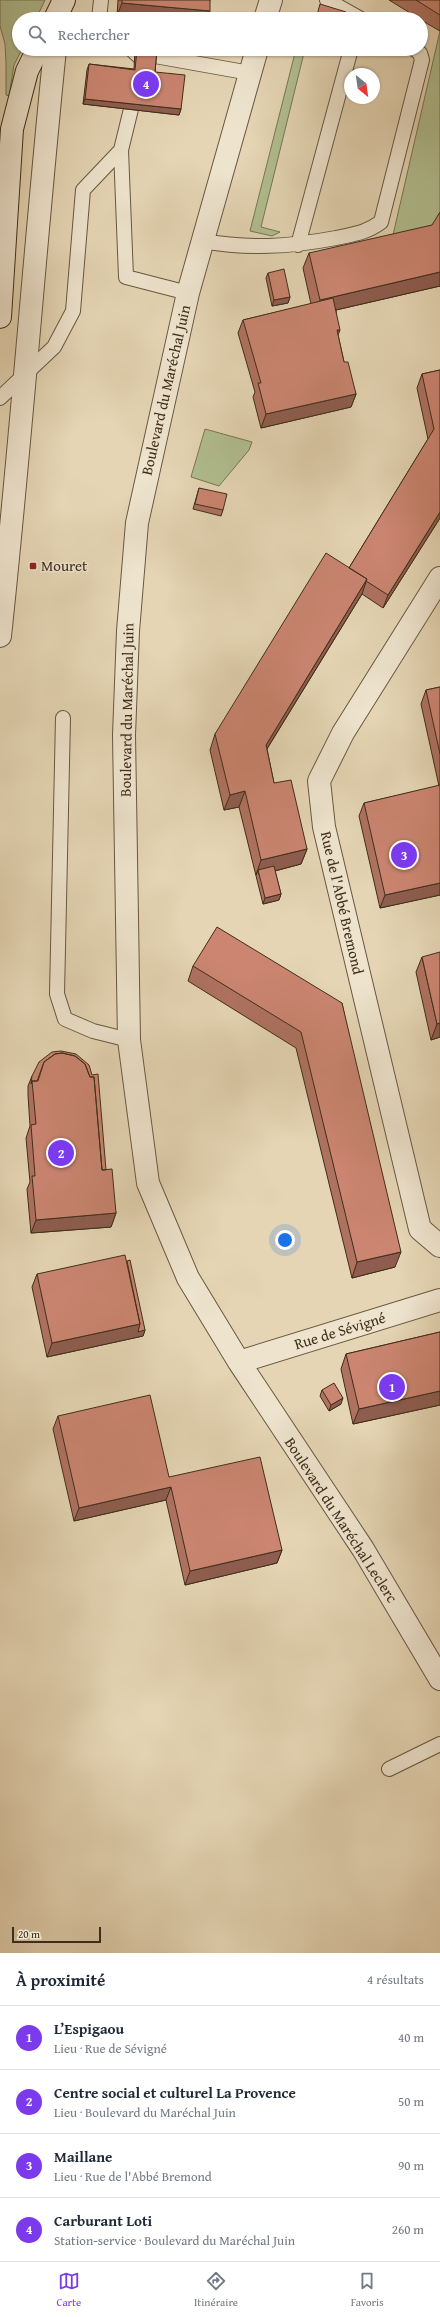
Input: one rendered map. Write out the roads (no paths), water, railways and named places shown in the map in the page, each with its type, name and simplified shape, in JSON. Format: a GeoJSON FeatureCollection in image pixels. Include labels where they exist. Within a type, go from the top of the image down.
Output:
{"type":"FeatureCollection","features":[{"type":"Feature","properties":{"kind":"street"},"geometry":{"type":"LineString","coordinates":[[267,12],[271,0]]}},
{"type":"Feature","properties":{"kind":"street"},"geometry":{"type":"LineString","coordinates":[[0,317],[12,129],[27,71],[34,56]]}},
{"type":"Feature","properties":{"kind":"street"},"geometry":{"type":"LineString","coordinates":[[0,636],[25,376],[32,274],[54,56]]}},
{"type":"Feature","properties":{"kind":"street","name":"Boulevard du Maréchal Juin"},"geometry":{"type":"LineString","coordinates":[[239,1362],[188,1278],[148,1184],[129,1040],[124,735],[128,631],[136,524],[188,293],[255,56]]}},
{"type":"Feature","properties":{"kind":"street","name":"Rue de l'Abbé Bremond"},"geometry":{"type":"LineString","coordinates":[[440,578],[343,733],[320,781],[324,827],[420,1229],[440,1246]]}},
{"type":"Feature","properties":{"kind":"street","name":"Rue de Sévigné"},"geometry":{"type":"LineString","coordinates":[[239,1362],[440,1300]]}},
{"type":"Feature","properties":{"kind":"street","name":"Boulevard du Maréchal Leclerc"},"geometry":{"type":"LineString","coordinates":[[239,1362],[363,1549],[440,1679]]}},
{"type":"Feature","properties":{"kind":"lane"},"geometry":{"type":"LineString","coordinates":[[100,12],[101,0]]}},
{"type":"Feature","properties":{"kind":"lane"},"geometry":{"type":"LineString","coordinates":[[327,0],[348,12]]}},
{"type":"Feature","properties":{"kind":"lane"},"geometry":{"type":"LineString","coordinates":[[145,56],[149,58],[250,73]]}},
{"type":"Feature","properties":{"kind":"lane"},"geometry":{"type":"LineString","coordinates":[[298,246],[349,56]]}},
{"type":"Feature","properties":{"kind":"lane"},"geometry":{"type":"LineString","coordinates":[[202,241],[237,247],[298,246],[369,231],[381,222],[422,60],[421,56]]}},
{"type":"Feature","properties":{"kind":"lane"},"geometry":{"type":"LineString","coordinates":[[131,109],[121,150],[126,277],[188,293]]}},
{"type":"Feature","properties":{"kind":"lane"},"geometry":{"type":"LineString","coordinates":[[0,398],[54,347],[73,311],[83,190],[121,150]]}},
{"type":"Feature","properties":{"kind":"lane"},"geometry":{"type":"LineString","coordinates":[[63,718],[57,994],[65,1019],[93,1031],[129,1040]]}},
{"type":"Feature","properties":{"kind":"lane"},"geometry":{"type":"LineString","coordinates":[[389,1769],[440,1744]]}},
{"type":"Feature","properties":{"kind":"place","name":"Carburant Loti"},"geometry":{"type":"Point","coordinates":[146,84]}},
{"type":"Feature","properties":{"kind":"place","name":"Mouret"},"geometry":{"type":"Point","coordinates":[33,566]}},
{"type":"Feature","properties":{"kind":"place","name":"Maillane"},"geometry":{"type":"Point","coordinates":[404,855]}},
{"type":"Feature","properties":{"kind":"place","name":"Centre social et culturel La Provence"},"geometry":{"type":"Point","coordinates":[61,1153]}},
{"type":"Feature","properties":{"kind":"place","name":"L’Espigaou"},"geometry":{"type":"Point","coordinates":[392,1387]}}]}
